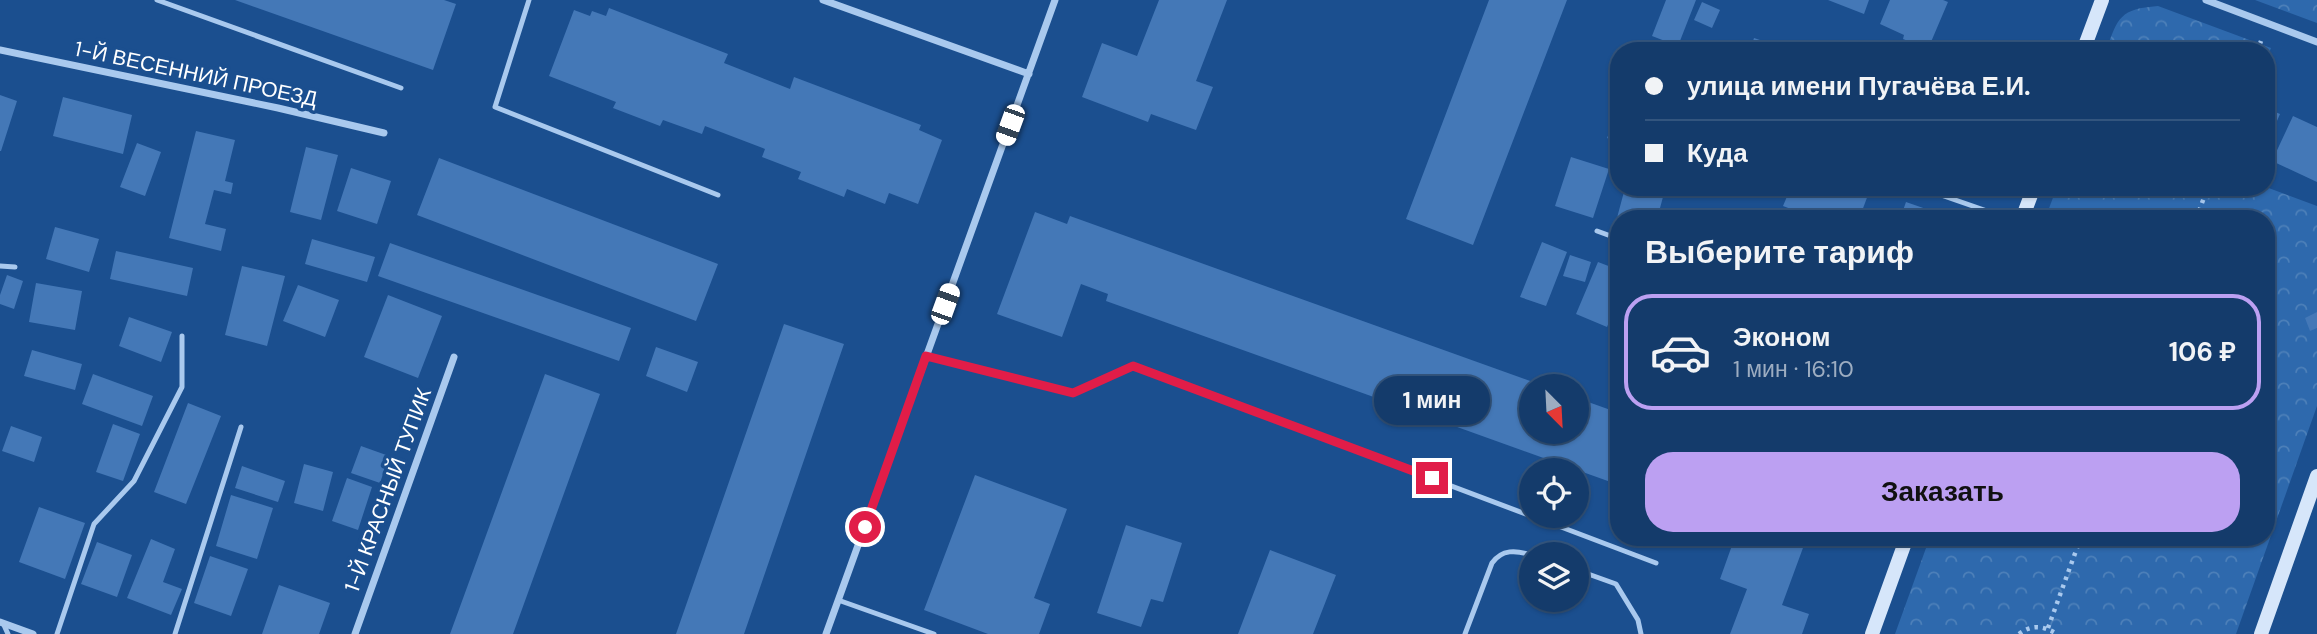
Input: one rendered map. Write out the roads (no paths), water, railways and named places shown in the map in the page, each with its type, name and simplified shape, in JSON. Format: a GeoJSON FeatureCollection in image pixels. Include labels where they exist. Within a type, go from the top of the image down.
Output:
{"type":"FeatureCollection","features":[{"type":"Feature","properties":{"kind":"main road"},"geometry":{"type":"LineString","coordinates":[[2086,42],[2102,0]]}},
{"type":"Feature","properties":{"kind":"main road"},"geometry":{"type":"LineString","coordinates":[[2261,634],[2314,494],[2317,476]]}},
{"type":"Feature","properties":{"kind":"main road"},"geometry":{"type":"LineString","coordinates":[[1871,634],[1904,546]]}},
{"type":"Feature","properties":{"kind":"street"},"geometry":{"type":"LineString","coordinates":[[823,0],[1029,74]]}},
{"type":"Feature","properties":{"kind":"street"},"geometry":{"type":"LineString","coordinates":[[826,634],[1055,0]]}},
{"type":"Feature","properties":{"kind":"street"},"geometry":{"type":"LineString","coordinates":[[2206,0],[2317,42]]}},
{"type":"Feature","properties":{"kind":"street","name":"1-Й ВЕСЕННИЙ ПРОЕЗД"},"geometry":{"type":"LineString","coordinates":[[0,50],[384,133]]}},
{"type":"Feature","properties":{"kind":"street","name":"1-Й КРАСНЫЙ ТУПИК"},"geometry":{"type":"LineString","coordinates":[[355,634],[454,357]]}},
{"type":"Feature","properties":{"kind":"street"},"geometry":{"type":"LineString","coordinates":[[1,623],[33,634]]}},
{"type":"Feature","properties":{"kind":"lane"},"geometry":{"type":"LineString","coordinates":[[157,0],[401,88]]}},
{"type":"Feature","properties":{"kind":"lane"},"geometry":{"type":"LineString","coordinates":[[528,0],[495,107],[719,195]]}},
{"type":"Feature","properties":{"kind":"lane"},"geometry":{"type":"LineString","coordinates":[[1944,196],[1984,210]]}},
{"type":"Feature","properties":{"kind":"lane"},"geometry":{"type":"LineString","coordinates":[[1598,231],[1610,236]]}},
{"type":"Feature","properties":{"kind":"lane"},"geometry":{"type":"LineString","coordinates":[[0,266],[15,267]]}},
{"type":"Feature","properties":{"kind":"lane"},"geometry":{"type":"LineString","coordinates":[[57,634],[94,524],[134,481],[182,387],[182,335]]}},
{"type":"Feature","properties":{"kind":"lane"},"geometry":{"type":"LineString","coordinates":[[926,356],[1073,393],[1133,366],[1519,511]]}},
{"type":"Feature","properties":{"kind":"lane"},"geometry":{"type":"LineString","coordinates":[[175,634],[241,427]]}},
{"type":"Feature","properties":{"kind":"lane"},"geometry":{"type":"LineString","coordinates":[[1564,528],[1610,546]]}},
{"type":"Feature","properties":{"kind":"lane"},"geometry":{"type":"LineString","coordinates":[[1611,546],[1656,563]]}},
{"type":"Feature","properties":{"kind":"lane"},"geometry":{"type":"LineString","coordinates":[[1465,634],[1492,563],[1509,551],[1519,553]]}},
{"type":"Feature","properties":{"kind":"lane"},"geometry":{"type":"LineString","coordinates":[[1589,574],[1616,584],[1638,620],[1641,634]]}},
{"type":"Feature","properties":{"kind":"lane"},"geometry":{"type":"LineString","coordinates":[[838,600],[934,634]]}},
{"type":"Feature","properties":{"kind":"lane"},"geometry":{"type":"LineString","coordinates":[[1,623],[8,634]]}}]}
